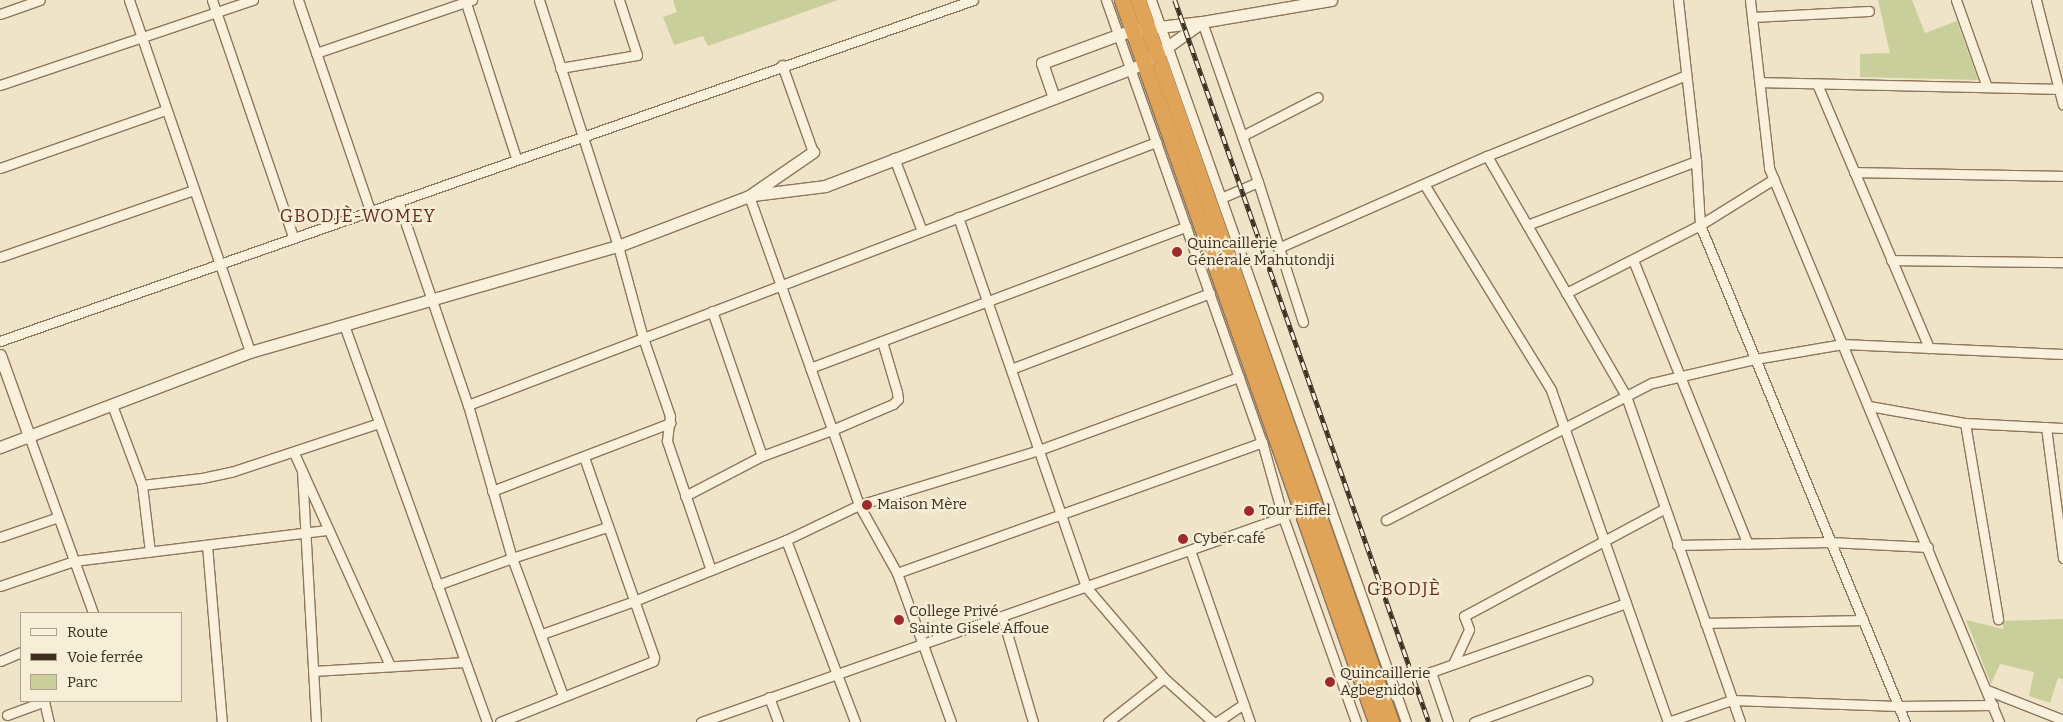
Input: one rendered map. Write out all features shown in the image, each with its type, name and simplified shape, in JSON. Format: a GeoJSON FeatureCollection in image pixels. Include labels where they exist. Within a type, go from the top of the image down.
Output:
{"type":"FeatureCollection","features":[{"type":"Feature","properties":{"kind":"highway"},"geometry":{"type":"LineString","coordinates":[[1122,0],[1147,29]]}},
{"type":"Feature","properties":{"kind":"highway"},"geometry":{"type":"LineString","coordinates":[[1138,0],[1391,722]]}},
{"type":"Feature","properties":{"kind":"highway"},"geometry":{"type":"LineString","coordinates":[[1156,55],[1376,722]]}},
{"type":"Feature","properties":{"kind":"street"},"geometry":{"type":"LineString","coordinates":[[0,14],[40,0]]}},
{"type":"Feature","properties":{"kind":"street"},"geometry":{"type":"LineString","coordinates":[[129,0],[250,352]]}},
{"type":"Feature","properties":{"kind":"street"},"geometry":{"type":"LineString","coordinates":[[212,0],[294,237]]}},
{"type":"Feature","properties":{"kind":"street"},"geometry":{"type":"LineString","coordinates":[[0,85],[253,0]]}},
{"type":"Feature","properties":{"kind":"street"},"geometry":{"type":"LineString","coordinates":[[298,0],[370,210]]}},
{"type":"Feature","properties":{"kind":"street"},"geometry":{"type":"LineString","coordinates":[[539,0],[618,246],[643,338],[670,416],[667,441],[684,496],[711,570]]}},
{"type":"Feature","properties":{"kind":"street"},"geometry":{"type":"LineString","coordinates":[[560,68],[637,55],[619,0]]}},
{"type":"Feature","properties":{"kind":"street"},"geometry":{"type":"LineString","coordinates":[[0,340],[516,158],[973,0]]}},
{"type":"Feature","properties":{"kind":"street"},"geometry":{"type":"LineString","coordinates":[[1106,0],[1262,442],[1283,517],[1356,722]]}},
{"type":"Feature","properties":{"kind":"street"},"geometry":{"type":"LineString","coordinates":[[1151,0],[1147,29],[1156,55],[1221,198],[1406,722]]}},
{"type":"Feature","properties":{"kind":"street"},"geometry":{"type":"LineString","coordinates":[[1054,98],[1042,63],[1118,35],[1330,0]]}},
{"type":"Feature","properties":{"kind":"street"},"geometry":{"type":"LineString","coordinates":[[1678,0],[1696,161],[1700,225],[1905,722]]}},
{"type":"Feature","properties":{"kind":"street"},"geometry":{"type":"LineString","coordinates":[[1750,0],[1769,168],[1928,547],[1999,722]]}},
{"type":"Feature","properties":{"kind":"street"},"geometry":{"type":"LineString","coordinates":[[1956,0],[1988,87]]}},
{"type":"Feature","properties":{"kind":"street"},"geometry":{"type":"LineString","coordinates":[[2036,0],[2063,105]]}},
{"type":"Feature","properties":{"kind":"street"},"geometry":{"type":"LineString","coordinates":[[316,53],[468,1],[516,158]]}},
{"type":"Feature","properties":{"kind":"street"},"geometry":{"type":"LineString","coordinates":[[1752,17],[1868,11]]}},
{"type":"Feature","properties":{"kind":"street"},"geometry":{"type":"LineString","coordinates":[[0,447],[250,352],[618,246],[749,196],[825,186],[1130,69],[1156,55],[1202,22]]}},
{"type":"Feature","properties":{"kind":"street"},"geometry":{"type":"LineString","coordinates":[[1202,22],[1258,182],[1303,322]]}},
{"type":"Feature","properties":{"kind":"street"},"geometry":{"type":"LineString","coordinates":[[749,196],[813,152],[782,66]]}},
{"type":"Feature","properties":{"kind":"street"},"geometry":{"type":"LineString","coordinates":[[1278,248],[1487,156],[1686,75]]}},
{"type":"Feature","properties":{"kind":"street"},"geometry":{"type":"LineString","coordinates":[[1760,82],[2058,88]]}},
{"type":"Feature","properties":{"kind":"street"},"geometry":{"type":"LineString","coordinates":[[1817,84],[1929,348]]}},
{"type":"Feature","properties":{"kind":"street"},"geometry":{"type":"LineString","coordinates":[[1242,136],[1318,97]]}},
{"type":"Feature","properties":{"kind":"street"},"geometry":{"type":"LineString","coordinates":[[0,168],[166,110]]}},
{"type":"Feature","properties":{"kind":"street"},"geometry":{"type":"LineString","coordinates":[[468,405],[1156,142]]}},
{"type":"Feature","properties":{"kind":"street"},"geometry":{"type":"LineString","coordinates":[[1487,156],[1626,396],[1740,722]]}},
{"type":"Feature","properties":{"kind":"street"},"geometry":{"type":"LineString","coordinates":[[894,158],[922,231]]}},
{"type":"Feature","properties":{"kind":"street"},"geometry":{"type":"LineString","coordinates":[[1527,225],[1696,161]]}},
{"type":"Feature","properties":{"kind":"street"},"geometry":{"type":"LineString","coordinates":[[1854,172],[2063,176]]}},
{"type":"Feature","properties":{"kind":"street"},"geometry":{"type":"LineString","coordinates":[[1566,293],[1700,225],[1774,179]]}},
{"type":"Feature","properties":{"kind":"street"},"geometry":{"type":"LineString","coordinates":[[1221,198],[1258,182]]}},
{"type":"Feature","properties":{"kind":"street"},"geometry":{"type":"LineString","coordinates":[[1424,184],[1551,390],[1668,722],[1732,700],[1898,706],[1993,705]]}},
{"type":"Feature","properties":{"kind":"street"},"geometry":{"type":"LineString","coordinates":[[0,258],[194,190]]}},
{"type":"Feature","properties":{"kind":"street"},"geometry":{"type":"LineString","coordinates":[[749,196],[859,505],[898,573],[951,722]]}},
{"type":"Feature","properties":{"kind":"street"},"geometry":{"type":"LineString","coordinates":[[398,201],[468,405],[512,558],[542,634],[563,696]]}},
{"type":"Feature","properties":{"kind":"street"},"geometry":{"type":"LineString","coordinates":[[958,217],[1086,587],[1164,678],[1213,722]]}},
{"type":"Feature","properties":{"kind":"street"},"geometry":{"type":"LineString","coordinates":[[810,368],[1186,227]]}},
{"type":"Feature","properties":{"kind":"street"},"geometry":{"type":"LineString","coordinates":[[1633,260],[1748,544]]}},
{"type":"Feature","properties":{"kind":"street"},"geometry":{"type":"LineString","coordinates":[[1892,260],[2063,262]]}},
{"type":"Feature","properties":{"kind":"street"},"geometry":{"type":"LineString","coordinates":[[1011,369],[1210,293]]}},
{"type":"Feature","properties":{"kind":"street"},"geometry":{"type":"LineString","coordinates":[[712,311],[762,456]]}},
{"type":"Feature","properties":{"kind":"street"},"geometry":{"type":"LineString","coordinates":[[344,325],[487,722]]}},
{"type":"Feature","properties":{"kind":"street"},"geometry":{"type":"LineString","coordinates":[[684,496],[762,456],[882,410],[898,399],[882,341]]}},
{"type":"Feature","properties":{"kind":"street"},"geometry":{"type":"LineString","coordinates":[[1386,520],[1652,383],[1755,359],[1843,344],[2063,354]]}},
{"type":"Feature","properties":{"kind":"street"},"geometry":{"type":"LineString","coordinates":[[0,355],[93,612]]}},
{"type":"Feature","properties":{"kind":"street"},"geometry":{"type":"LineString","coordinates":[[542,634],[634,601],[786,540],[859,505],[1039,450],[1239,377]]}},
{"type":"Feature","properties":{"kind":"street"},"geometry":{"type":"LineString","coordinates":[[112,405],[142,484],[150,552]]}},
{"type":"Feature","properties":{"kind":"street"},"geometry":{"type":"LineString","coordinates":[[1869,406],[1965,423],[2063,428]]}},
{"type":"Feature","properties":{"kind":"street"},"geometry":{"type":"LineString","coordinates":[[142,484],[202,478],[231,472],[294,453],[379,422]]}},
{"type":"Feature","properties":{"kind":"street"},"geometry":{"type":"LineString","coordinates":[[492,491],[584,457],[670,422]]}},
{"type":"Feature","properties":{"kind":"street"},"geometry":{"type":"LineString","coordinates":[[1965,423],[1998,619]]}},
{"type":"Feature","properties":{"kind":"street"},"geometry":{"type":"LineString","coordinates":[[2046,427],[2060,511],[2063,558]]}},
{"type":"Feature","properties":{"kind":"street"},"geometry":{"type":"LineString","coordinates":[[898,573],[1262,442]]}},
{"type":"Feature","properties":{"kind":"street"},"geometry":{"type":"LineString","coordinates":[[294,453],[390,666]]}},
{"type":"Feature","properties":{"kind":"street"},"geometry":{"type":"LineString","coordinates":[[500,722],[653,661],[654,657],[584,457]]}},
{"type":"Feature","properties":{"kind":"street"},"geometry":{"type":"LineString","coordinates":[[302,471],[316,722]]}},
{"type":"Feature","properties":{"kind":"street"},"geometry":{"type":"LineString","coordinates":[[1453,664],[1469,629],[1464,616],[1664,508]]}},
{"type":"Feature","properties":{"kind":"street"},"geometry":{"type":"LineString","coordinates":[[0,537],[58,517]]}},
{"type":"Feature","properties":{"kind":"street"},"geometry":{"type":"LineString","coordinates":[[701,722],[1283,517]]}},
{"type":"Feature","properties":{"kind":"street"},"geometry":{"type":"LineString","coordinates":[[438,585],[512,558],[607,527]]}},
{"type":"Feature","properties":{"kind":"street"},"geometry":{"type":"LineString","coordinates":[[0,586],[74,561],[328,530]]}},
{"type":"Feature","properties":{"kind":"street"},"geometry":{"type":"LineString","coordinates":[[786,540],[855,722]]}},
{"type":"Feature","properties":{"kind":"street"},"geometry":{"type":"LineString","coordinates":[[1678,545],[1830,542],[1928,547]]}},
{"type":"Feature","properties":{"kind":"street"},"geometry":{"type":"LineString","coordinates":[[206,545],[222,722]]}},
{"type":"Feature","properties":{"kind":"street"},"geometry":{"type":"LineString","coordinates":[[1190,550],[1250,722]]}},
{"type":"Feature","properties":{"kind":"street"},"geometry":{"type":"LineString","coordinates":[[1448,722],[1431,672],[1626,603]]}},
{"type":"Feature","properties":{"kind":"street"},"geometry":{"type":"LineString","coordinates":[[1002,616],[1033,722]]}},
{"type":"Feature","properties":{"kind":"street"},"geometry":{"type":"LineString","coordinates":[[1705,623],[1863,620]]}},
{"type":"Feature","properties":{"kind":"street"},"geometry":{"type":"LineString","coordinates":[[0,660],[20,652]]}},
{"type":"Feature","properties":{"kind":"street"},"geometry":{"type":"LineString","coordinates":[[314,671],[465,662]]}},
{"type":"Feature","properties":{"kind":"street"},"geometry":{"type":"LineString","coordinates":[[1108,722],[1164,678]]}},
{"type":"Feature","properties":{"kind":"street"},"geometry":{"type":"LineString","coordinates":[[1474,722],[1588,680]]}},
{"type":"Feature","properties":{"kind":"street"},"geometry":{"type":"LineString","coordinates":[[1987,690],[2063,720]]}},
{"type":"Feature","properties":{"kind":"street"},"geometry":{"type":"LineString","coordinates":[[769,697],[778,722]]}},
{"type":"Feature","properties":{"kind":"street"},"geometry":{"type":"LineString","coordinates":[[7,715],[41,702]]}},
{"type":"Feature","properties":{"kind":"street"},"geometry":{"type":"LineString","coordinates":[[44,702],[49,722]]}},
{"type":"Feature","properties":{"kind":"street"},"geometry":{"type":"LineString","coordinates":[[1217,722],[1244,704]]}},
{"type":"Feature","properties":{"kind":"green space"},"geometry":{"type":"Polygon","coordinates":[[[673,0],[838,0],[708,46],[703,36],[674,45],[663,17],[677,12],[673,0]]]}},
{"type":"Feature","properties":{"kind":"green space"},"geometry":{"type":"Polygon","coordinates":[[[1878,0],[1912,0],[1925,33],[1957,21],[1978,80],[1860,77],[1860,54],[1890,53],[1878,0]]]}},
{"type":"Feature","properties":{"kind":"green space"},"geometry":{"type":"Polygon","coordinates":[[[2063,619],[2063,679],[2058,678],[2050,703],[2029,696],[2034,672],[2000,664],[1991,684],[1966,620],[2003,629],[2003,621],[2063,619]]]}},
{"type":"Feature","properties":{"kind":"railway"},"geometry":{"type":"LineString","coordinates":[[1175,0],[1429,722]]}},
{"type":"Feature","properties":{"kind":"place","name":"Quincaillerie Générale Mahutondji"},"geometry":{"type":"Point","coordinates":[1177,252]}},
{"type":"Feature","properties":{"kind":"place","name":"Maison Mère"},"geometry":{"type":"Point","coordinates":[867,505]}},
{"type":"Feature","properties":{"kind":"place","name":"Tour Eiffel"},"geometry":{"type":"Point","coordinates":[1249,511]}},
{"type":"Feature","properties":{"kind":"place","name":"Cyber café"},"geometry":{"type":"Point","coordinates":[1183,539]}},
{"type":"Feature","properties":{"kind":"place","name":"College Privé Sainte Gisele Affoue"},"geometry":{"type":"Point","coordinates":[899,620]}},
{"type":"Feature","properties":{"kind":"place","name":"Quincaillerie Agbegnido"},"geometry":{"type":"Point","coordinates":[1330,682]}},
{"type":"Feature","properties":{"kind":"district","name":"GBODJÈ-WOMEY"},"geometry":{"type":"Point","coordinates":[358,216]}},
{"type":"Feature","properties":{"kind":"district","name":"GBODJÈ"},"geometry":{"type":"Point","coordinates":[1404,589]}}]}
